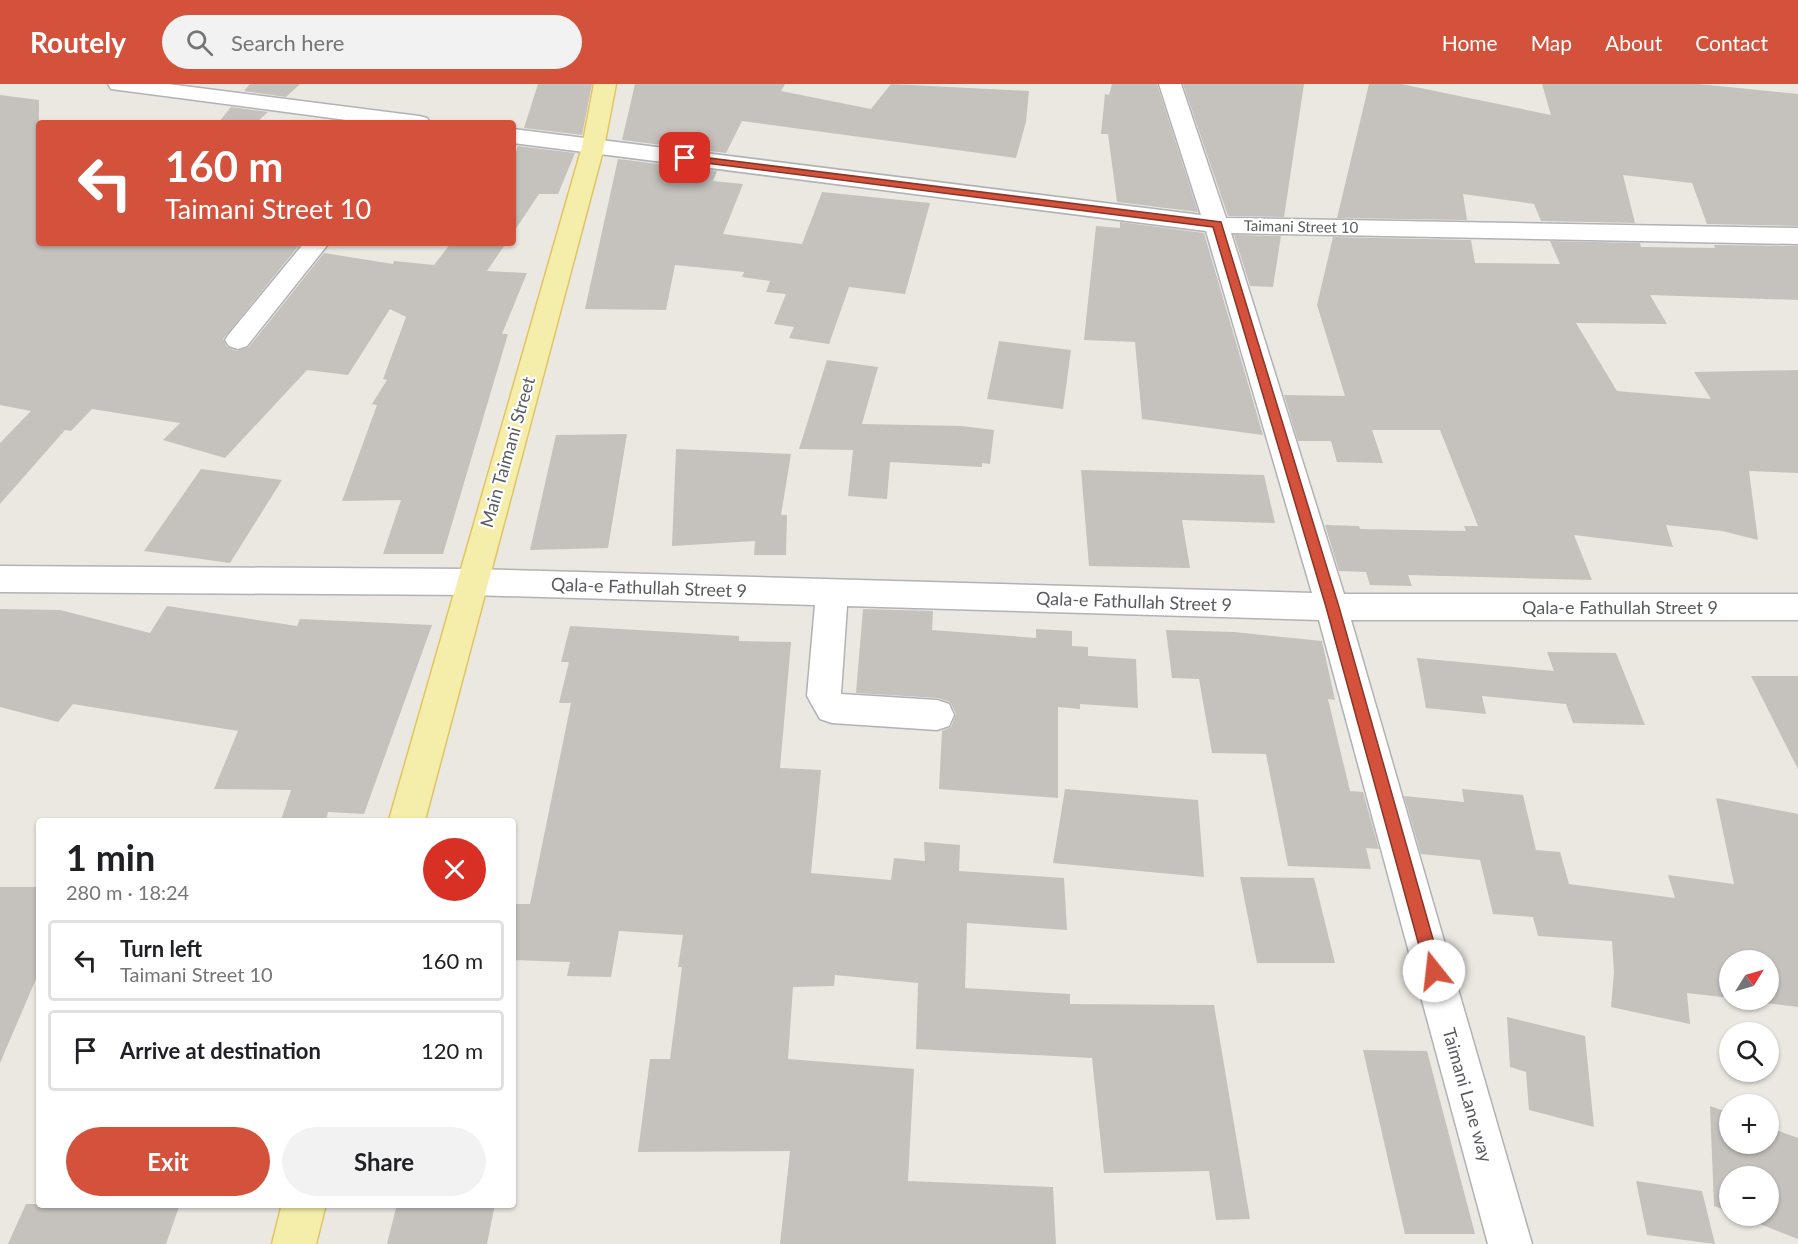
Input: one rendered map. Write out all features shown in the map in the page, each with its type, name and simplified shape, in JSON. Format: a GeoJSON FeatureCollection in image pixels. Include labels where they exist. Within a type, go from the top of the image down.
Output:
{"type":"FeatureCollection","features":[{"type":"Feature","properties":{"kind":"main road","name":"Main Taimani Street"},"geometry":{"type":"LineString","coordinates":[[408,818],[593,147],[605,84]]}},
{"type":"Feature","properties":{"kind":"main road"},"geometry":{"type":"LineString","coordinates":[[294,1244],[303,1208]]}},
{"type":"Feature","properties":{"kind":"street"},"geometry":{"type":"LineString","coordinates":[[119,84],[393,120]]}},
{"type":"Feature","properties":{"kind":"street","name":"Taimani Lane way"},"geometry":{"type":"LineString","coordinates":[[1170,84],[1217,225],[1332,607],[1510,1244]]}},
{"type":"Feature","properties":{"kind":"street","name":"Taimani Street 10"},"geometry":{"type":"LineString","coordinates":[[516,136],[1217,225],[1798,236]]}},
{"type":"Feature","properties":{"kind":"street"},"geometry":{"type":"LineString","coordinates":[[238,340],[315,246]]}},
{"type":"Feature","properties":{"kind":"street","name":"Qala-e Fathullah Street 9"},"geometry":{"type":"LineString","coordinates":[[0,579],[471,582],[1332,607],[1798,608]]}},
{"type":"Feature","properties":{"kind":"street"},"geometry":{"type":"LineString","coordinates":[[832,592],[824,696],[826,702],[832,708],[937,715]]}},
{"type":"Feature","properties":{"kind":"building"},"geometry":{"type":"Polygon","coordinates":[[[250,84],[300,84],[286,97],[244,91],[250,84]]]}},
{"type":"Feature","properties":{"kind":"building"},"geometry":{"type":"Polygon","coordinates":[[[538,84],[592,84],[582,135],[524,128],[538,84]]]}},
{"type":"Feature","properties":{"kind":"building"},"geometry":{"type":"Polygon","coordinates":[[[635,84],[785,84],[781,91],[871,109],[891,84],[1029,91],[1026,122],[1016,158],[742,121],[726,153],[622,140],[635,84]]]}},
{"type":"Feature","properties":{"kind":"building"},"geometry":{"type":"Polygon","coordinates":[[[1112,84],[1157,84],[1198,212],[1117,202],[1108,134],[1101,134],[1105,94],[1109,95],[1112,84]]]}},
{"type":"Feature","properties":{"kind":"building"},"geometry":{"type":"Polygon","coordinates":[[[1183,84],[1304,84],[1284,217],[1228,216],[1183,84]]]}},
{"type":"Feature","properties":{"kind":"building"},"geometry":{"type":"Polygon","coordinates":[[[1369,84],[1401,84],[1551,115],[1542,84],[1699,84],[1798,94],[1798,226],[1707,224],[1692,183],[1623,175],[1635,223],[1541,221],[1534,204],[1463,194],[1467,220],[1337,218],[1369,84]]]}},
{"type":"Feature","properties":{"kind":"building"},"geometry":{"type":"Polygon","coordinates":[[[0,95],[39,100],[39,120],[36,120],[36,246],[299,246],[223,339],[227,347],[237,351],[249,347],[324,253],[393,264],[394,261],[434,265],[449,246],[504,246],[487,271],[527,273],[502,334],[508,334],[443,554],[383,554],[401,500],[342,501],[377,405],[372,404],[387,380],[383,379],[406,317],[390,309],[348,375],[307,370],[225,458],[163,440],[180,423],[92,409],[71,431],[65,430],[0,504],[0,443],[31,411],[0,405],[0,95]]]}},
{"type":"Feature","properties":{"kind":"building"},"geometry":{"type":"Polygon","coordinates":[[[231,107],[268,112],[259,120],[220,120],[231,107]]]}},
{"type":"Feature","properties":{"kind":"building"},"geometry":{"type":"Polygon","coordinates":[[[518,146],[575,153],[558,194],[539,194],[516,228],[516,152],[518,146]]]}},
{"type":"Feature","properties":{"kind":"building"},"geometry":{"type":"Polygon","coordinates":[[[618,159],[717,171],[713,181],[743,184],[723,234],[802,244],[822,192],[930,203],[905,294],[849,287],[829,344],[789,338],[794,327],[774,324],[786,294],[766,292],[770,281],[742,277],[744,272],[675,265],[666,310],[585,309],[618,159]]]}},
{"type":"Feature","properties":{"kind":"building"},"geometry":{"type":"Polygon","coordinates":[[[1120,222],[1204,233],[1263,435],[1142,419],[1135,342],[1084,340],[1096,226],[1120,228],[1120,222]]]}},
{"type":"Feature","properties":{"kind":"building"},"geometry":{"type":"Polygon","coordinates":[[[1234,235],[1281,236],[1273,287],[1250,286],[1234,235]]]}},
{"type":"Feature","properties":{"kind":"building"},"geometry":{"type":"Polygon","coordinates":[[[1333,237],[1471,240],[1475,263],[1560,264],[1550,241],[1640,243],[1641,247],[1798,246],[1798,300],[1650,295],[1667,324],[1576,323],[1617,391],[1711,399],[1694,372],[1798,370],[1798,473],[1749,471],[1758,540],[1722,531],[1666,525],[1673,547],[1574,535],[1592,580],[1408,575],[1412,586],[1370,585],[1366,572],[1339,571],[1325,525],[1359,526],[1360,529],[1466,531],[1464,526],[1478,526],[1440,430],[1372,430],[1383,463],[1337,462],[1331,441],[1298,441],[1284,395],[1345,396],[1317,305],[1333,237]]]}},
{"type":"Feature","properties":{"kind":"building"},"geometry":{"type":"Polygon","coordinates":[[[999,341],[1071,350],[1063,409],[987,399],[999,341]]]}},
{"type":"Feature","properties":{"kind":"building"},"geometry":{"type":"Polygon","coordinates":[[[827,360],[878,367],[862,424],[961,426],[994,430],[990,464],[982,463],[982,467],[890,462],[887,499],[848,496],[853,450],[799,449],[827,360]]]}},
{"type":"Feature","properties":{"kind":"building"},"geometry":{"type":"Polygon","coordinates":[[[627,434],[608,548],[530,550],[556,435],[627,434]]]}},
{"type":"Feature","properties":{"kind":"building"},"geometry":{"type":"Polygon","coordinates":[[[676,449],[791,454],[781,515],[787,515],[786,555],[754,555],[755,541],[672,546],[676,449]]]}},
{"type":"Feature","properties":{"kind":"building"},"geometry":{"type":"Polygon","coordinates":[[[201,469],[282,480],[230,563],[144,551],[201,469]]]}},
{"type":"Feature","properties":{"kind":"building"},"geometry":{"type":"Polygon","coordinates":[[[1081,470],[1264,475],[1275,523],[1182,520],[1190,568],[1089,566],[1081,470]]]}},
{"type":"Feature","properties":{"kind":"building"},"geometry":{"type":"Polygon","coordinates":[[[167,606],[297,626],[300,619],[432,625],[364,814],[328,812],[326,818],[282,818],[291,790],[214,789],[238,731],[73,704],[58,722],[0,707],[0,609],[60,610],[150,633],[167,606]]]}},
{"type":"Feature","properties":{"kind":"building"},"geometry":{"type":"Polygon","coordinates":[[[863,609],[933,611],[932,630],[1036,638],[1036,629],[1072,631],[1072,646],[1088,647],[1088,656],[1136,659],[1138,708],[1080,704],[1080,709],[1058,707],[1058,798],[939,789],[942,731],[951,727],[956,714],[950,702],[938,698],[856,693],[863,609]]]}},
{"type":"Feature","properties":{"kind":"building"},"geometry":{"type":"Polygon","coordinates":[[[570,626],[739,636],[739,641],[791,642],[780,768],[821,770],[811,873],[891,880],[894,858],[925,861],[924,842],[960,845],[959,871],[1064,878],[1067,930],[967,923],[965,988],[1070,994],[1070,1004],[1214,1005],[1250,1219],[1216,1220],[1209,1171],[1104,1173],[1092,1058],[916,1049],[918,983],[835,975],[834,986],[793,987],[788,1059],[914,1069],[908,1181],[1053,1187],[1056,1244],[780,1244],[790,1151],[638,1152],[650,1059],[670,1059],[682,967],[678,967],[683,935],[619,931],[611,977],[567,976],[570,962],[516,960],[516,904],[530,904],[571,703],[559,703],[569,662],[561,662],[570,626]]]}},
{"type":"Feature","properties":{"kind":"building"},"geometry":{"type":"Polygon","coordinates":[[[1166,630],[1234,632],[1322,641],[1335,700],[1328,699],[1350,791],[1363,792],[1379,849],[1366,848],[1371,869],[1288,866],[1266,754],[1212,753],[1199,679],[1172,678],[1166,630]]]}},
{"type":"Feature","properties":{"kind":"building"},"geometry":{"type":"Polygon","coordinates":[[[1547,652],[1616,653],[1645,725],[1573,723],[1566,704],[1482,696],[1486,714],[1426,708],[1417,658],[1554,671],[1547,652]]]}},
{"type":"Feature","properties":{"kind":"building"},"geometry":{"type":"Polygon","coordinates":[[[1751,676],[1798,676],[1798,769],[1751,676]]]}},
{"type":"Feature","properties":{"kind":"building"},"geometry":{"type":"Polygon","coordinates":[[[1065,789],[1198,800],[1204,877],[1053,863],[1065,789]]]}},
{"type":"Feature","properties":{"kind":"building"},"geometry":{"type":"Polygon","coordinates":[[[1462,789],[1523,795],[1536,850],[1560,852],[1569,884],[1675,898],[1668,875],[1734,884],[1716,798],[1798,814],[1798,1007],[1779,1005],[1779,950],[1719,950],[1719,997],[1687,993],[1690,1024],[1611,1007],[1614,972],[1612,941],[1538,936],[1533,917],[1493,914],[1480,860],[1421,854],[1404,796],[1464,802],[1462,789]]]}},
{"type":"Feature","properties":{"kind":"building"},"geometry":{"type":"Polygon","coordinates":[[[1240,877],[1314,878],[1335,963],[1257,963],[1240,877]]]}},
{"type":"Feature","properties":{"kind":"building"},"geometry":{"type":"Polygon","coordinates":[[[0,887],[36,887],[36,979],[0,1063],[0,887]]]}},
{"type":"Feature","properties":{"kind":"building"},"geometry":{"type":"Polygon","coordinates":[[[1507,1017],[1585,1036],[1594,1127],[1529,1110],[1526,1072],[1510,1067],[1507,1017]]]}},
{"type":"Feature","properties":{"kind":"building"},"geometry":{"type":"Polygon","coordinates":[[[1363,1050],[1427,1051],[1475,1234],[1405,1234],[1363,1050]]]}},
{"type":"Feature","properties":{"kind":"building"},"geometry":{"type":"Polygon","coordinates":[[[1710,1106],[1719,1109],[1719,1154],[1779,1154],[1779,1131],[1798,1138],[1798,1239],[1765,1226],[1779,1226],[1779,1166],[1719,1166],[1719,1208],[1714,1206],[1710,1106]]]}},
{"type":"Feature","properties":{"kind":"building"},"geometry":{"type":"Polygon","coordinates":[[[1636,1181],[1702,1191],[1715,1244],[1647,1235],[1636,1181]]]}},
{"type":"Feature","properties":{"kind":"building"},"geometry":{"type":"Polygon","coordinates":[[[26,1204],[36,1204],[36,1208],[179,1208],[166,1244],[8,1244],[26,1204]]]}},
{"type":"Feature","properties":{"kind":"building"},"geometry":{"type":"Polygon","coordinates":[[[396,1208],[494,1208],[487,1244],[387,1244],[396,1208]]]}},
{"type":"Feature","properties":{"kind":"route"},"geometry":{"type":"LineString","coordinates":[[685,158],[1217,225],[1332,607],[1434,971]]}}]}
